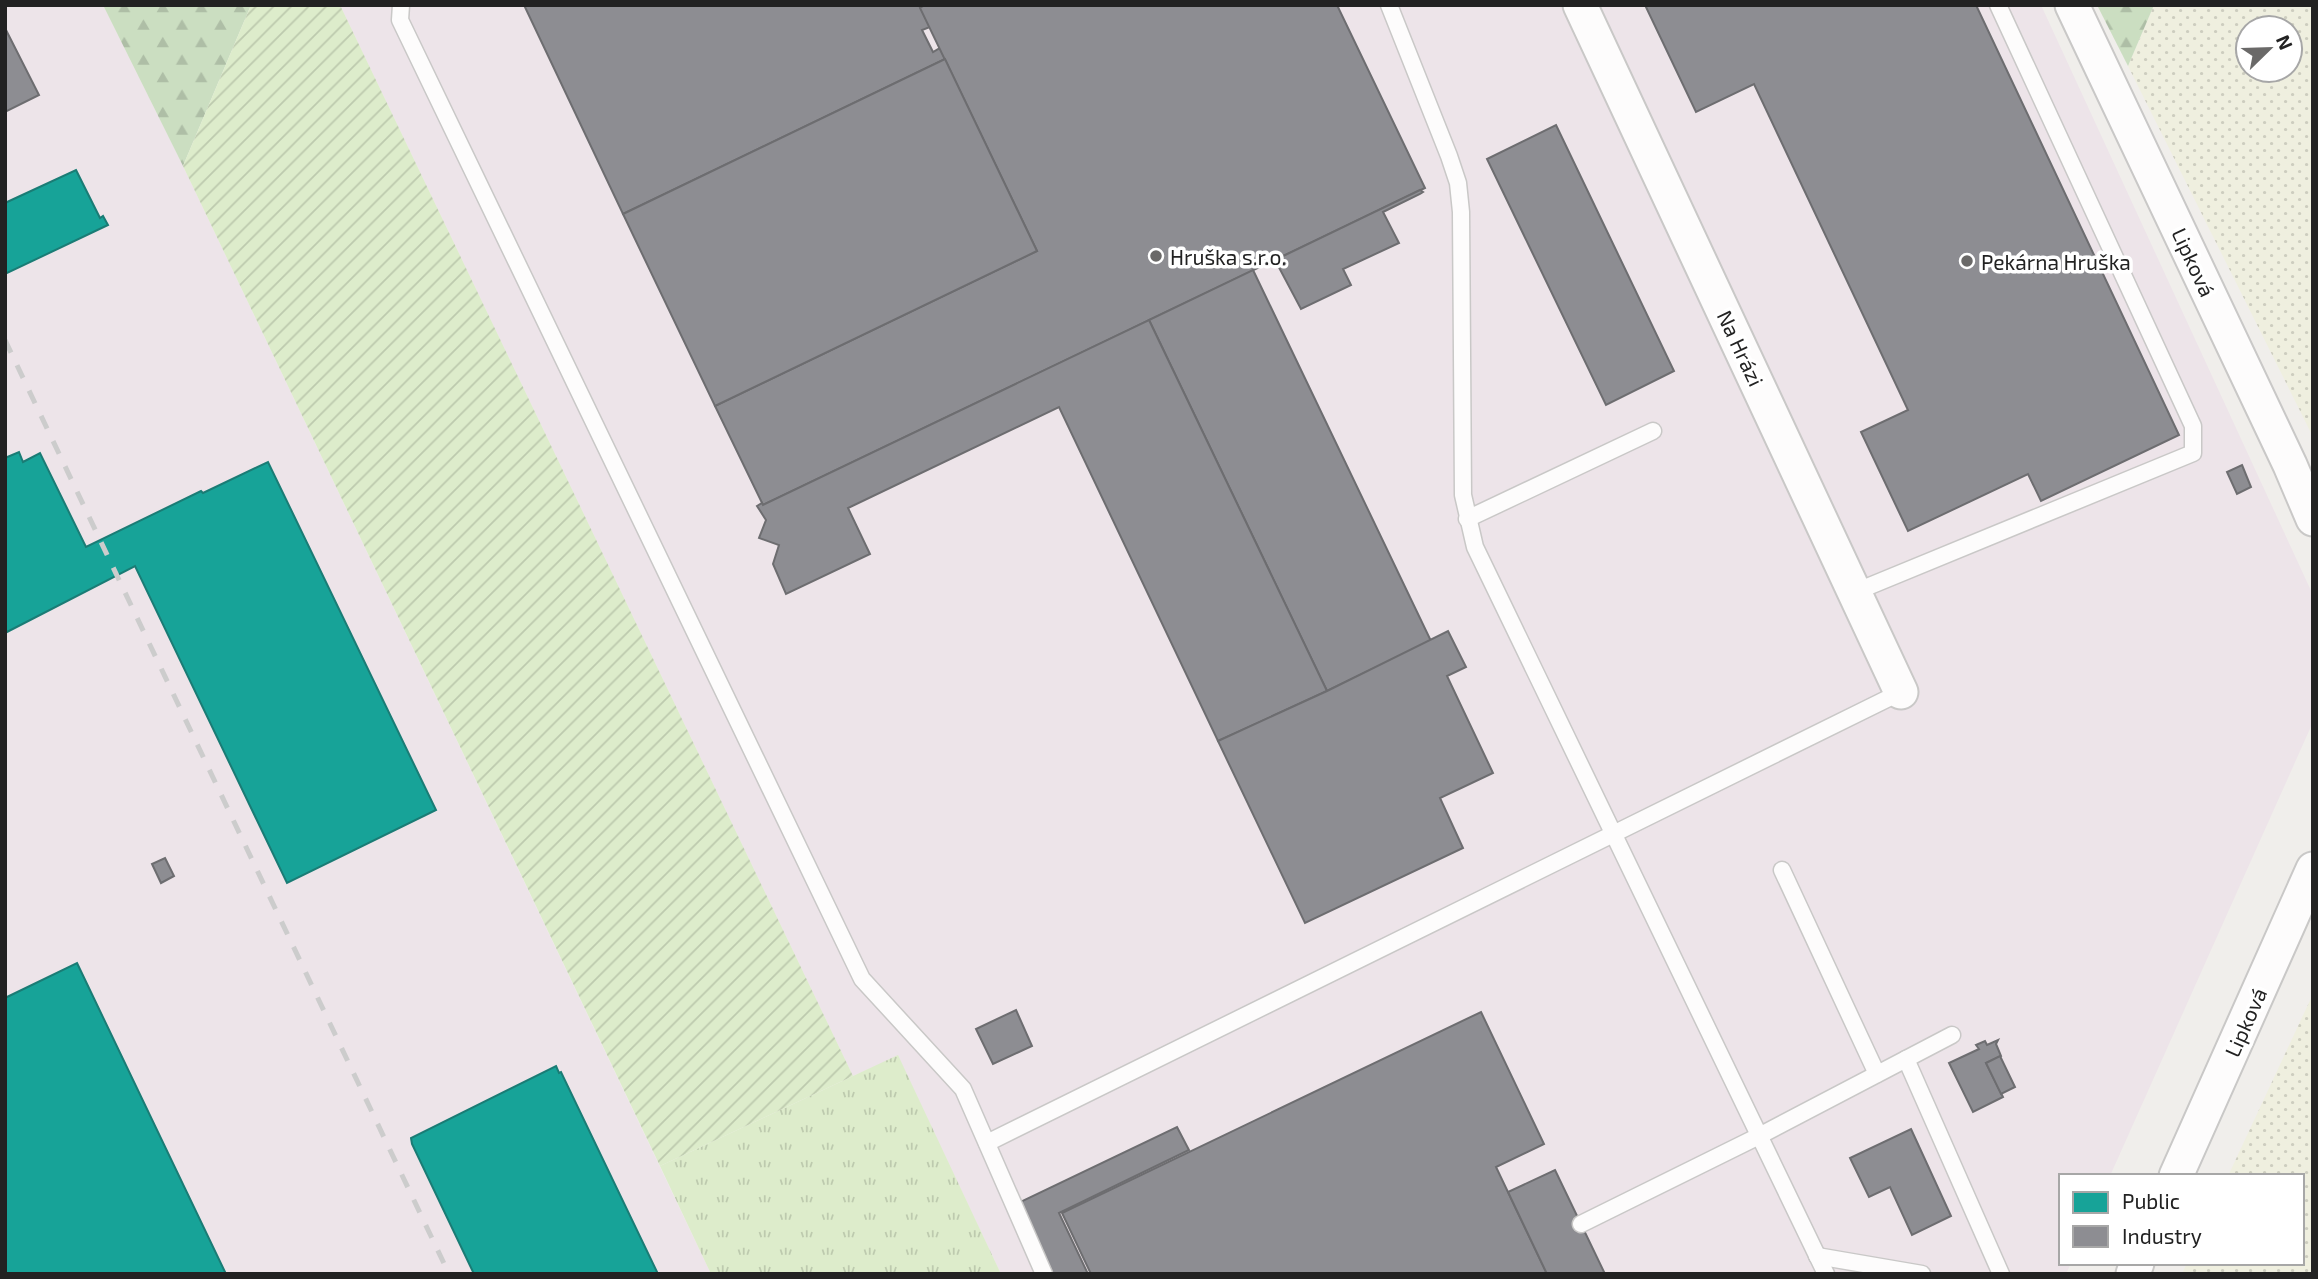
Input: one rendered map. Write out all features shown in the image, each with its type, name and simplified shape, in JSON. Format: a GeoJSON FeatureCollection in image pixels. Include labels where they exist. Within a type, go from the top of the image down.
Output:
{"type":"FeatureCollection","features":[{"type":"Feature","properties":{"kind":"street","name":"Na Hrázi"},"geometry":{"type":"LineString","coordinates":[[1580,5],[1901,692]]}},
{"type":"Feature","properties":{"kind":"street","name":"Lipková"},"geometry":{"type":"LineString","coordinates":[[2072,5],[2313,519]]}},
{"type":"Feature","properties":{"kind":"street","name":"Lipková"},"geometry":{"type":"LineString","coordinates":[[2177,1174],[2313,869]]}},
{"type":"Feature","properties":{"kind":"lane"},"geometry":{"type":"LineString","coordinates":[[401,5],[400,20],[862,979],[963,1088],[1044,1274]]}},
{"type":"Feature","properties":{"kind":"lane"},"geometry":{"type":"LineString","coordinates":[[1389,5],[1458,183],[1461,212],[1463,495],[1475,547],[1826,1274]]}},
{"type":"Feature","properties":{"kind":"lane"},"geometry":{"type":"LineString","coordinates":[[1855,592],[2193,453],[2193,426],[1998,5]]}},
{"type":"Feature","properties":{"kind":"lane"},"geometry":{"type":"LineString","coordinates":[[1467,519],[1653,431]]}},
{"type":"Feature","properties":{"kind":"lane"},"geometry":{"type":"LineString","coordinates":[[987,1143],[1901,692]]}},
{"type":"Feature","properties":{"kind":"lane"},"geometry":{"type":"LineString","coordinates":[[1782,870],[1877,1074]]}},
{"type":"Feature","properties":{"kind":"lane"},"geometry":{"type":"LineString","coordinates":[[1581,1224],[1759,1136],[1952,1035]]}},
{"type":"Feature","properties":{"kind":"lane"},"geometry":{"type":"LineString","coordinates":[[1906,1059],[2001,1274]]}},
{"type":"Feature","properties":{"kind":"lane"},"geometry":{"type":"LineString","coordinates":[[1817,1256],[1922,1274]]}},
{"type":"Feature","properties":{"kind":"shaded area"},"geometry":{"type":"Polygon","coordinates":[[[5,5],[103,5],[183,166],[711,1274],[5,1274],[5,5]]]}},
{"type":"Feature","properties":{"kind":"shaded area"},"geometry":{"type":"Polygon","coordinates":[[[340,5],[2041,5],[2313,595],[2313,722],[2111,1174],[2059,1174],[2059,1265],[2070,1265],[2066,1274],[1001,1274],[898,1056],[853,1076],[340,5]]]}},
{"type":"Feature","properties":{"kind":"green space"},"geometry":{"type":"Polygon","coordinates":[[[103,5],[251,5],[183,166],[103,5]]]}},
{"type":"Feature","properties":{"kind":"green space"},"geometry":{"type":"Polygon","coordinates":[[[251,5],[340,5],[853,1076],[660,1166],[183,166],[251,5]]]}},
{"type":"Feature","properties":{"kind":"green space"},"geometry":{"type":"Polygon","coordinates":[[[2097,5],[2154,5],[2128,66],[2097,5]]]}},
{"type":"Feature","properties":{"kind":"green space"},"geometry":{"type":"Polygon","coordinates":[[[2154,5],[2313,5],[2313,437],[2128,66],[2154,5]]]}},
{"type":"Feature","properties":{"kind":"green space"},"geometry":{"type":"Polygon","coordinates":[[[2313,994],[2313,1274],[2182,1274],[2186,1265],[2304,1265],[2304,1174],[2229,1174],[2313,994]]]}},
{"type":"Feature","properties":{"kind":"green space"},"geometry":{"type":"Polygon","coordinates":[[[898,1055],[1001,1274],[711,1274],[660,1166],[898,1055]]]}},
{"type":"Feature","properties":{"kind":"building: Public"},"geometry":{"type":"Polygon","coordinates":[[[76,170],[100,218],[103,216],[108,225],[5,274],[5,203],[76,170]]]}},
{"type":"Feature","properties":{"kind":"building: Public"},"geometry":{"type":"Polygon","coordinates":[[[19,452],[23,462],[40,453],[86,547],[268,462],[436,810],[287,883],[135,566],[5,633],[5,458],[19,452]]]}},
{"type":"Feature","properties":{"kind":"building: Public"},"geometry":{"type":"Polygon","coordinates":[[[77,963],[226,1274],[5,1274],[5,998],[77,963]]]}},
{"type":"Feature","properties":{"kind":"building: Public"},"geometry":{"type":"Polygon","coordinates":[[[556,1066],[658,1274],[474,1274],[411,1138],[556,1066]]]}},
{"type":"Feature","properties":{"kind":"building: Industry"},"geometry":{"type":"Polygon","coordinates":[[[524,5],[919,5],[930,27],[922,30],[933,52],[940,48],[945,59],[623,214],[524,5]]]}},
{"type":"Feature","properties":{"kind":"building: Industry","name":"Hruška s.r.o."},"geometry":{"type":"Polygon","coordinates":[[[925,5],[1337,5],[1425,188],[763,505],[715,406],[1037,251],[920,8],[925,5]]]}},
{"type":"Feature","properties":{"kind":"building: Industry","name":"Pekárna Hruška"},"geometry":{"type":"Polygon","coordinates":[[[1645,5],[1976,5],[2179,435],[2041,501],[2028,474],[1908,531],[1861,432],[1908,410],[1754,84],[1696,112],[1645,5]]]}},
{"type":"Feature","properties":{"kind":"building: Industry"},"geometry":{"type":"Polygon","coordinates":[[[5,28],[39,95],[5,112],[5,28]]]}},
{"type":"Feature","properties":{"kind":"building: Industry"},"geometry":{"type":"Polygon","coordinates":[[[945,59],[1037,251],[715,406],[623,214],[945,59]]]}},
{"type":"Feature","properties":{"kind":"building: Industry"},"geometry":{"type":"Polygon","coordinates":[[[1556,125],[1674,371],[1606,405],[1487,159],[1556,125]]]}},
{"type":"Feature","properties":{"kind":"building: Industry"},"geometry":{"type":"Polygon","coordinates":[[[1420,190],[1423,192],[1383,212],[1399,243],[1343,269],[1351,285],[1301,309],[1275,260],[1420,190]]]}},
{"type":"Feature","properties":{"kind":"building: Industry"},"geometry":{"type":"Polygon","coordinates":[[[1253,270],[1431,641],[1327,691],[1149,320],[1253,270]]]}},
{"type":"Feature","properties":{"kind":"building: Industry"},"geometry":{"type":"Polygon","coordinates":[[[1149,320],[1327,691],[1218,741],[1059,407],[848,508],[870,554],[786,594],[773,564],[779,545],[759,538],[766,520],[757,506],[1149,320]]]}},
{"type":"Feature","properties":{"kind":"building: Industry"},"geometry":{"type":"Polygon","coordinates":[[[2242,465],[2251,487],[2237,494],[2227,472],[2242,465]]]}},
{"type":"Feature","properties":{"kind":"building: Industry"},"geometry":{"type":"Polygon","coordinates":[[[1448,631],[1466,667],[1447,676],[1493,773],[1440,798],[1463,848],[1305,923],[1218,741],[1448,631]]]}},
{"type":"Feature","properties":{"kind":"building: Industry"},"geometry":{"type":"Polygon","coordinates":[[[165,858],[174,876],[161,883],[152,864],[165,858]]]}},
{"type":"Feature","properties":{"kind":"building: Industry"},"geometry":{"type":"Polygon","coordinates":[[[1016,1010],[1032,1046],[993,1064],[976,1029],[1016,1010]]]}},
{"type":"Feature","properties":{"kind":"building: Industry"},"geometry":{"type":"Polygon","coordinates":[[[1481,1012],[1544,1144],[1496,1167],[1547,1274],[1091,1274],[1062,1213],[1481,1012]]]}},
{"type":"Feature","properties":{"kind":"building: Industry"},"geometry":{"type":"Polygon","coordinates":[[[1998,1040],[1996,1044],[2001,1056],[1986,1063],[2003,1097],[1973,1112],[1949,1063],[1979,1049],[1976,1045],[1985,1041],[1987,1045],[1998,1040]]]}},
{"type":"Feature","properties":{"kind":"building: Industry"},"geometry":{"type":"Polygon","coordinates":[[[2000,1056],[2015,1087],[2001,1094],[1986,1063],[2000,1056]]]}},
{"type":"Feature","properties":{"kind":"building: Industry"},"geometry":{"type":"Polygon","coordinates":[[[1177,1127],[1189,1150],[1059,1213],[1088,1274],[1050,1274],[1016,1204],[1177,1127]]]}},
{"type":"Feature","properties":{"kind":"building: Industry"},"geometry":{"type":"Polygon","coordinates":[[[1911,1129],[1951,1216],[1912,1235],[1890,1187],[1869,1197],[1850,1158],[1911,1129]]]}},
{"type":"Feature","properties":{"kind":"building: Industry"},"geometry":{"type":"Polygon","coordinates":[[[1555,1170],[1605,1274],[1547,1274],[1508,1192],[1555,1170]]]}},
{"type":"Feature","properties":{"kind":"railway"},"geometry":{"type":"LineString","coordinates":[[5,340],[449,1274]]}},
{"type":"Feature","properties":{"kind":"place","name":"Hruška s.r.o."},"geometry":{"type":"Point","coordinates":[1156,256]}},
{"type":"Feature","properties":{"kind":"place","name":"Pekárna Hruška"},"geometry":{"type":"Point","coordinates":[1967,261]}}]}
